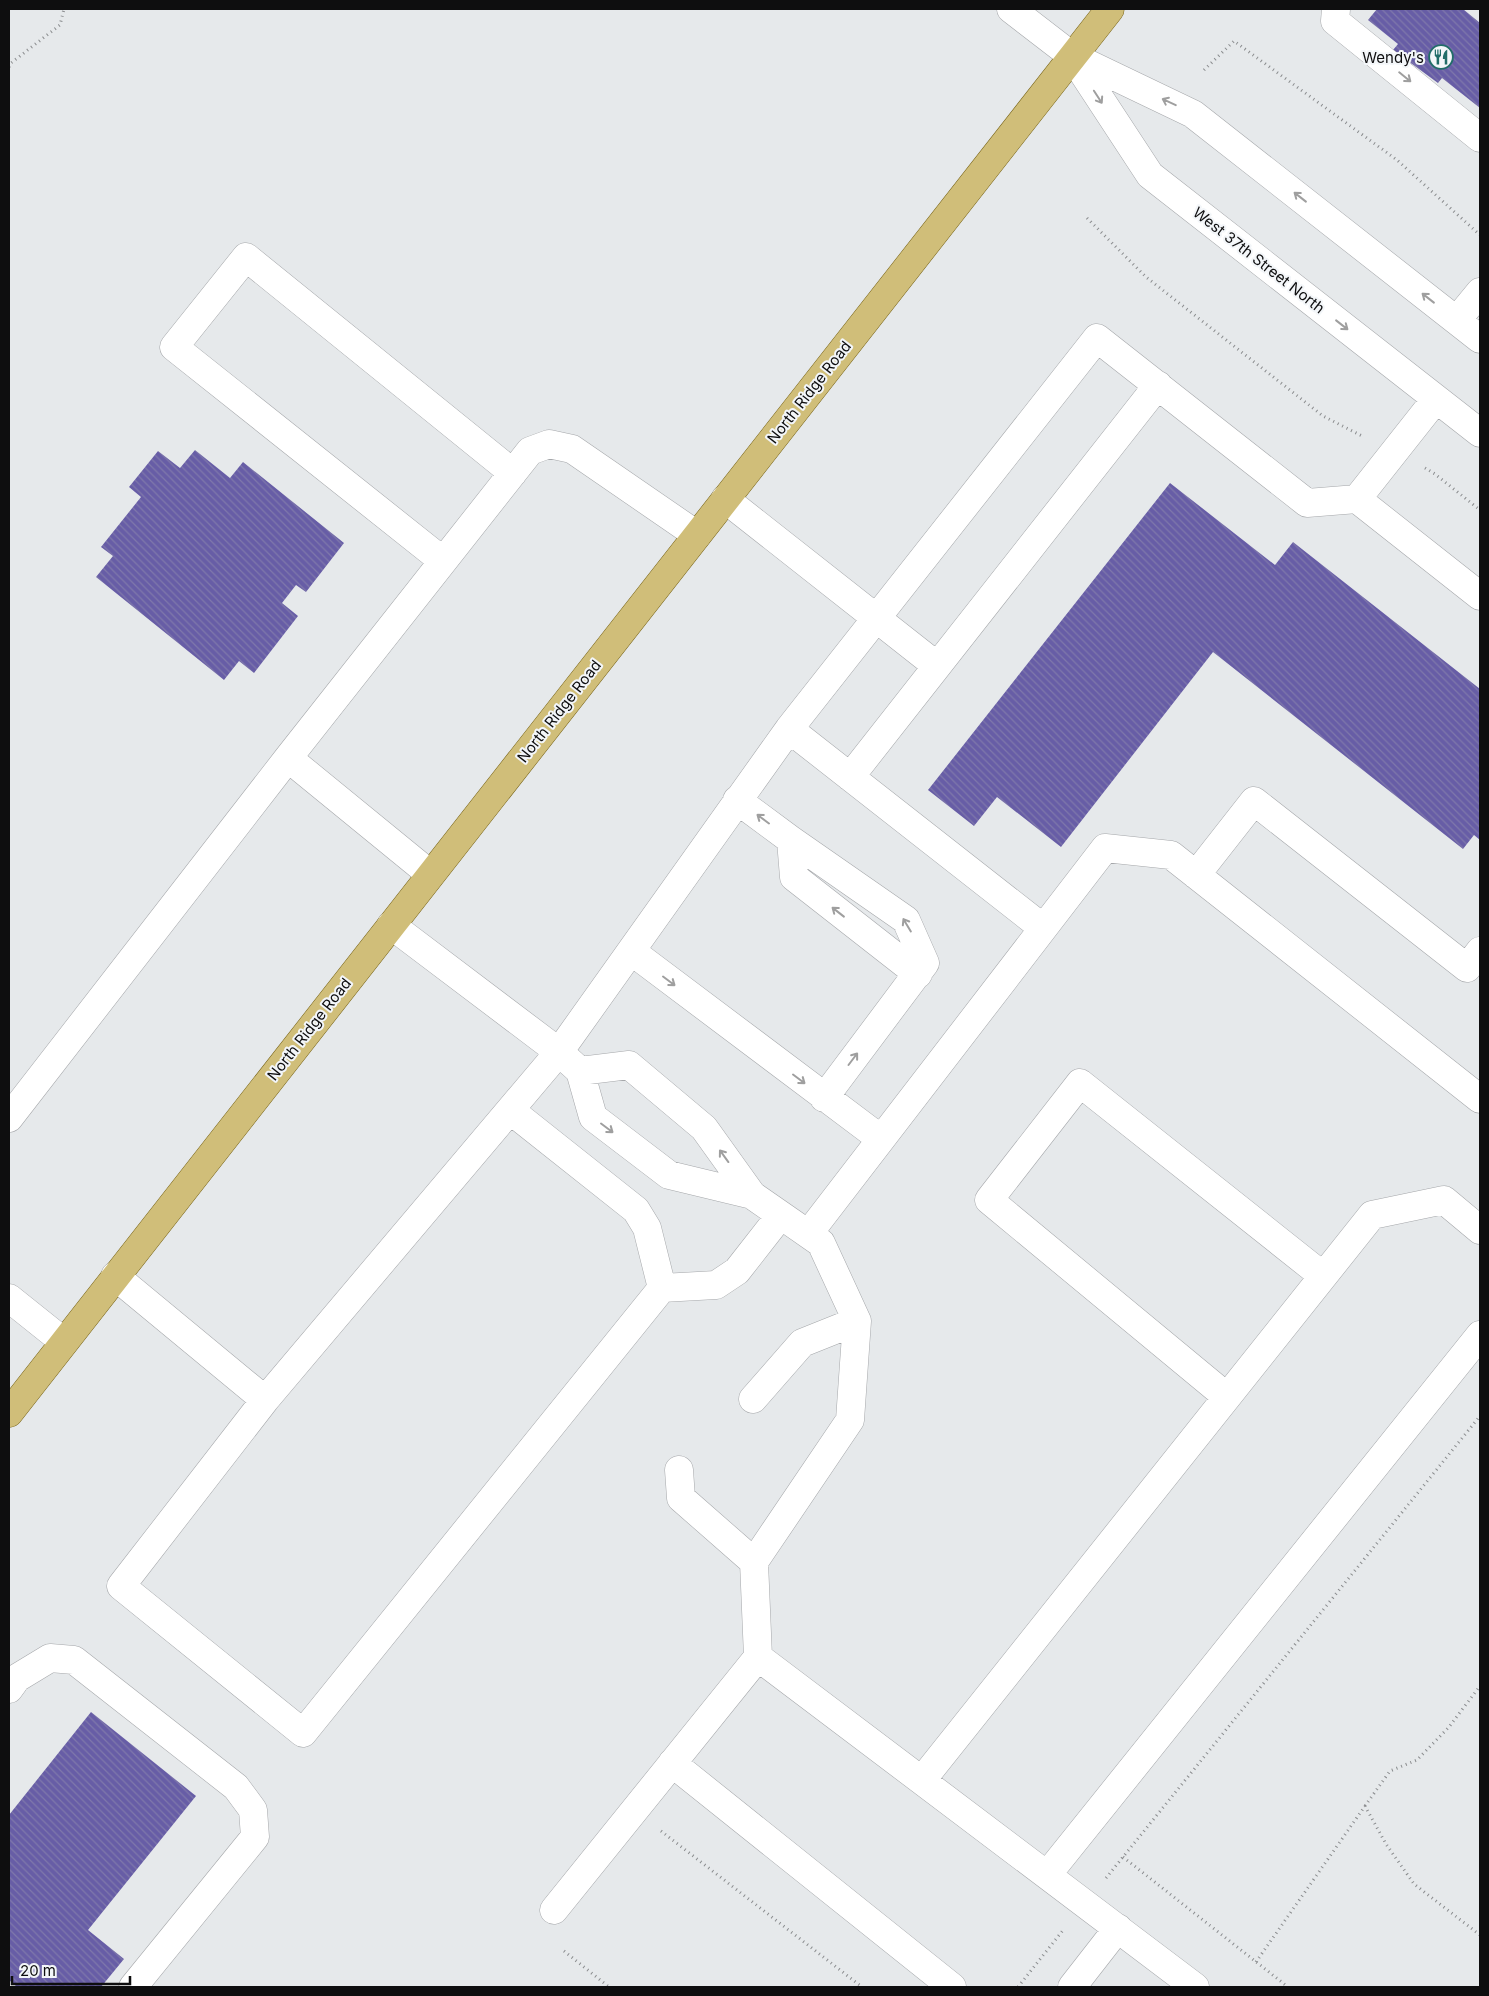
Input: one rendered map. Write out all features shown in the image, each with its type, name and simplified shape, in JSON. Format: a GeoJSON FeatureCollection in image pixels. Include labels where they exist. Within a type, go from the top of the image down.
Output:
{"type":"FeatureCollection","features":[{"type":"Feature","properties":{"kind":"main road","name":"North Ridge Road"},"geometry":{"type":"LineString","coordinates":[[9,1413],[1110,9]]}},
{"type":"Feature","properties":{"kind":"street","name":"West 37th Street North"},"geometry":{"type":"LineString","coordinates":[[1011,9],[1072,56],[1194,114],[1480,339]]}},
{"type":"Feature","properties":{"kind":"street"},"geometry":{"type":"LineString","coordinates":[[1336,9],[1335,21],[1480,138]]}},
{"type":"Feature","properties":{"kind":"street","name":"West 37th Street North"},"geometry":{"type":"LineString","coordinates":[[1072,56],[1150,175],[1480,433]]}},
{"type":"Feature","properties":{"kind":"street"},"geometry":{"type":"LineString","coordinates":[[443,561],[174,347],[246,257],[513,473]]}},
{"type":"Feature","properties":{"kind":"street"},"geometry":{"type":"LineString","coordinates":[[1457,320],[1480,292]]}},
{"type":"Feature","properties":{"kind":"street"},"geometry":{"type":"LineString","coordinates":[[780,1216],[737,1272],[716,1285],[662,1288],[303,1733],[121,1586],[265,1400],[559,1052],[789,729],[1097,338],[1307,503],[1357,499],[1480,596]]}},
{"type":"Feature","properties":{"kind":"street"},"geometry":{"type":"LineString","coordinates":[[850,777],[1158,385]]}},
{"type":"Feature","properties":{"kind":"street"},"geometry":{"type":"LineString","coordinates":[[1357,499],[1436,399]]}},
{"type":"Feature","properties":{"kind":"street"},"geometry":{"type":"LineString","coordinates":[[9,1118],[288,758],[530,451],[549,444],[572,449],[697,535]]}},
{"type":"Feature","properties":{"kind":"street"},"geometry":{"type":"LineString","coordinates":[[725,499],[937,666]]}},
{"type":"Feature","properties":{"kind":"street"},"geometry":{"type":"LineString","coordinates":[[789,729],[1043,928]]}},
{"type":"Feature","properties":{"kind":"street"},"geometry":{"type":"LineString","coordinates":[[288,758],[430,874]]}},
{"type":"Feature","properties":{"kind":"street"},"geometry":{"type":"LineString","coordinates":[[737,800],[906,920],[925,963],[824,1098]]}},
{"type":"Feature","properties":{"kind":"street"},"geometry":{"type":"LineString","coordinates":[[1196,875],[1254,801],[1467,968],[1480,951]]}},
{"type":"Feature","properties":{"kind":"street"},"geometry":{"type":"LineString","coordinates":[[809,1233],[1105,848],[1171,854],[1480,1099]]}},
{"type":"Feature","properties":{"kind":"street"},"geometry":{"type":"LineString","coordinates":[[391,925],[559,1052],[580,1071],[593,1117],[669,1175],[752,1195]]}},
{"type":"Feature","properties":{"kind":"street"},"geometry":{"type":"LineString","coordinates":[[630,951],[881,1139]]}},
{"type":"Feature","properties":{"kind":"street"},"geometry":{"type":"LineString","coordinates":[[554,1910],[758,1657],[754,1562],[850,1420],[857,1321],[822,1243],[752,1195],[704,1128],[629,1065],[580,1071]]}},
{"type":"Feature","properties":{"kind":"street"},"geometry":{"type":"LineString","coordinates":[[1227,1397],[989,1200],[1080,1083],[1323,1276]]}},
{"type":"Feature","properties":{"kind":"street"},"geometry":{"type":"LineString","coordinates":[[510,1110],[636,1210],[647,1228],[662,1288]]}},
{"type":"Feature","properties":{"kind":"street"},"geometry":{"type":"LineString","coordinates":[[922,1780],[1372,1215],[1444,1200],[1480,1230]]}},
{"type":"Feature","properties":{"kind":"street"},"geometry":{"type":"LineString","coordinates":[[115,1276],[265,1400]]}},
{"type":"Feature","properties":{"kind":"street"},"geometry":{"type":"LineString","coordinates":[[9,1298],[64,1342]]}},
{"type":"Feature","properties":{"kind":"street"},"geometry":{"type":"LineString","coordinates":[[752,1399],[802,1343],[857,1321]]}},
{"type":"Feature","properties":{"kind":"street"},"geometry":{"type":"LineString","coordinates":[[1047,1875],[1480,1335]]}},
{"type":"Feature","properties":{"kind":"street"},"geometry":{"type":"LineString","coordinates":[[679,1470],[681,1498],[754,1562]]}},
{"type":"Feature","properties":{"kind":"street"},"geometry":{"type":"LineString","coordinates":[[758,1657],[1195,1987]]}},
{"type":"Feature","properties":{"kind":"street"},"geometry":{"type":"LineString","coordinates":[[9,1689],[17,1678],[50,1658],[74,1660],[236,1787],[254,1810],[255,1837],[134,1987]]}},
{"type":"Feature","properties":{"kind":"street"},"geometry":{"type":"LineString","coordinates":[[672,1762],[952,1987]]}},
{"type":"Feature","properties":{"kind":"street"},"geometry":{"type":"LineString","coordinates":[[1072,1987],[1118,1928]]}},
{"type":"Feature","properties":{"kind":"path"},"geometry":{"type":"LineString","coordinates":[[9,67],[11,63],[60,25],[64,9]]}},
{"type":"Feature","properties":{"kind":"path"},"geometry":{"type":"LineString","coordinates":[[1204,70],[1234,41],[1397,160],[1480,235]]}},
{"type":"Feature","properties":{"kind":"path"},"geometry":{"type":"LineString","coordinates":[[1087,218],[1146,277],[1323,416],[1435,474],[1480,510]]}},
{"type":"Feature","properties":{"kind":"path"},"geometry":{"type":"LineString","coordinates":[[1018,1987],[1480,1416]]}},
{"type":"Feature","properties":{"kind":"path"},"geometry":{"type":"LineString","coordinates":[[1256,1962],[1390,1771],[1417,1760],[1449,1727],[1480,1686]]}},
{"type":"Feature","properties":{"kind":"path"},"geometry":{"type":"LineString","coordinates":[[1365,1806],[1386,1844],[1414,1884],[1480,1935]]}},
{"type":"Feature","properties":{"kind":"path"},"geometry":{"type":"LineString","coordinates":[[656,1827],[862,1987]]}},
{"type":"Feature","properties":{"kind":"path"},"geometry":{"type":"LineString","coordinates":[[1123,1857],[1288,1987]]}},
{"type":"Feature","properties":{"kind":"path"},"geometry":{"type":"LineString","coordinates":[[564,1951],[608,1987]]}},
{"type":"Feature","properties":{"kind":"building","name":"Wendy's"},"geometry":{"type":"Polygon","coordinates":[[[1377,9],[1463,9],[1480,23],[1480,108],[1442,78],[1438,83],[1393,50],[1398,44],[1368,20],[1377,9]]]}},
{"type":"Feature","properties":{"kind":"building"},"geometry":{"type":"Polygon","coordinates":[[[195,450],[230,478],[243,462],[344,543],[306,592],[296,585],[282,603],[298,616],[254,673],[239,661],[224,680],[96,577],[113,556],[101,547],[141,497],[129,487],[158,451],[180,468],[195,450]]]}},
{"type":"Feature","properties":{"kind":"building"},"geometry":{"type":"Polygon","coordinates":[[[1170,483],[1275,565],[1293,542],[1480,689],[1480,840],[1474,835],[1463,849],[1213,652],[1061,847],[997,797],[974,826],[928,790],[1170,483]]]}},
{"type":"Feature","properties":{"kind":"building"},"geometry":{"type":"Polygon","coordinates":[[[91,1712],[196,1796],[88,1930],[124,1959],[101,1987],[17,1987],[9,1980],[9,1815],[91,1712]]]}},
{"type":"Feature","properties":{"kind":"place","name":"Wendy's"},"geometry":{"type":"Point","coordinates":[1441,57]}}]}
